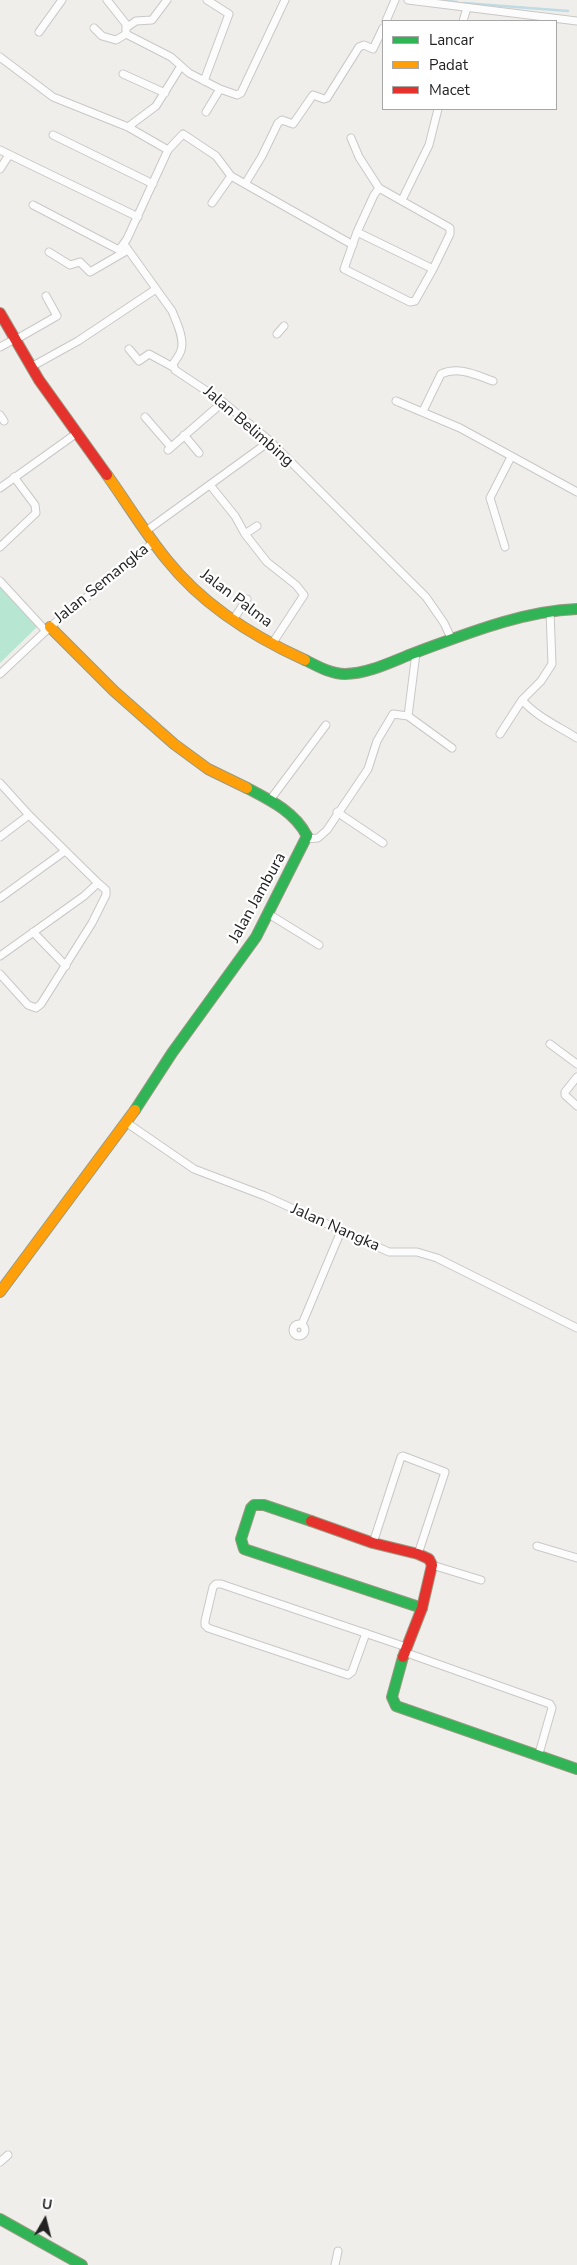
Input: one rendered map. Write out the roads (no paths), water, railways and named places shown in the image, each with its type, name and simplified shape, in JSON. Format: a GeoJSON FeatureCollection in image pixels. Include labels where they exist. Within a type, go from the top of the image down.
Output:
{"type":"FeatureCollection","features":[{"type":"Feature","properties":{"kind":"street"},"geometry":{"type":"LineString","coordinates":[[39,32],[62,0]]}},
{"type":"Feature","properties":{"kind":"street"},"geometry":{"type":"LineString","coordinates":[[107,0],[126,24],[126,31]]}},
{"type":"Feature","properties":{"kind":"street"},"geometry":{"type":"LineString","coordinates":[[94,28],[102,36],[116,40],[136,21],[152,20],[167,0]]}},
{"type":"Feature","properties":{"kind":"street"},"geometry":{"type":"LineString","coordinates":[[204,81],[229,14],[207,0]]}},
{"type":"Feature","properties":{"kind":"street"},"geometry":{"type":"LineString","coordinates":[[126,31],[170,57],[204,81],[237,95],[241,93],[285,0]]}},
{"type":"Feature","properties":{"kind":"street"},"geometry":{"type":"LineString","coordinates":[[386,20],[395,0]]}},
{"type":"Feature","properties":{"kind":"street"},"geometry":{"type":"LineString","coordinates":[[408,0],[460,3],[467,8],[577,21]]}},
{"type":"Feature","properties":{"kind":"street"},"geometry":{"type":"LineString","coordinates":[[463,20],[467,8]]}},
{"type":"Feature","properties":{"kind":"street"},"geometry":{"type":"LineString","coordinates":[[245,184],[262,156],[278,123],[282,120],[292,124],[313,95],[324,100],[327,98],[358,47],[364,46],[374,49],[382,30]]}},
{"type":"Feature","properties":{"kind":"street"},"geometry":{"type":"LineString","coordinates":[[0,57],[52,97],[128,128],[168,150]]}},
{"type":"Feature","properties":{"kind":"street"},"geometry":{"type":"LineString","coordinates":[[128,128],[156,106],[181,66]]}},
{"type":"Feature","properties":{"kind":"street"},"geometry":{"type":"LineString","coordinates":[[123,74],[165,93]]}},
{"type":"Feature","properties":{"kind":"street"},"geometry":{"type":"LineString","coordinates":[[206,112],[220,89]]}},
{"type":"Feature","properties":{"kind":"street"},"geometry":{"type":"LineString","coordinates":[[402,200],[430,145],[438,110]]}},
{"type":"Feature","properties":{"kind":"street"},"geometry":{"type":"LineString","coordinates":[[50,252],[70,265],[80,262],[90,272],[126,247],[168,150],[183,134],[216,156],[231,176],[353,245]]}},
{"type":"Feature","properties":{"kind":"street"},"geometry":{"type":"LineString","coordinates":[[53,135],[153,184]]}},
{"type":"Feature","properties":{"kind":"street"},"geometry":{"type":"LineString","coordinates":[[350,138],[359,157],[379,188],[450,228],[450,234],[415,301],[410,302],[344,269],[357,232],[379,188]]}},
{"type":"Feature","properties":{"kind":"street"},"geometry":{"type":"LineString","coordinates":[[0,150],[138,217]]}},
{"type":"Feature","properties":{"kind":"street"},"geometry":{"type":"LineString","coordinates":[[0,168],[9,155]]}},
{"type":"Feature","properties":{"kind":"street"},"geometry":{"type":"LineString","coordinates":[[212,203],[231,176]]}},
{"type":"Feature","properties":{"kind":"street"},"geometry":{"type":"LineString","coordinates":[[33,205],[115,249],[126,247]]}},
{"type":"Feature","properties":{"kind":"street"},"geometry":{"type":"LineString","coordinates":[[357,232],[433,269]]}},
{"type":"Feature","properties":{"kind":"street"},"geometry":{"type":"LineString","coordinates":[[126,247],[172,311],[182,344],[173,367]]}},
{"type":"Feature","properties":{"kind":"street"},"geometry":{"type":"LineString","coordinates":[[31,367],[78,341],[156,289]]}},
{"type":"Feature","properties":{"kind":"street"},"geometry":{"type":"LineString","coordinates":[[0,347],[57,316],[46,296]]}},
{"type":"Feature","properties":{"kind":"street","name":"Jalan Palma"},"geometry":{"type":"LineString","coordinates":[[0,313],[31,367],[167,560],[197,592],[233,620],[272,644],[316,666],[345,674],[386,666],[452,640],[550,611],[577,609]]}},
{"type":"Feature","properties":{"kind":"street"},"geometry":{"type":"LineString","coordinates":[[276,334],[284,326]]}},
{"type":"Feature","properties":{"kind":"street","name":"Jalan Belimbing"},"geometry":{"type":"LineString","coordinates":[[129,349],[139,361],[149,354],[173,367],[223,402],[270,441],[426,597],[444,623],[452,640]]}},
{"type":"Feature","properties":{"kind":"street"},"geometry":{"type":"LineString","coordinates":[[423,411],[441,374],[452,370],[463,371],[493,381]]}},
{"type":"Feature","properties":{"kind":"street"},"geometry":{"type":"LineString","coordinates":[[396,400],[460,428],[577,492]]}},
{"type":"Feature","properties":{"kind":"street"},"geometry":{"type":"LineString","coordinates":[[145,417],[169,448],[223,402]]}},
{"type":"Feature","properties":{"kind":"street"},"geometry":{"type":"LineString","coordinates":[[0,488],[77,433]]}},
{"type":"Feature","properties":{"kind":"street"},"geometry":{"type":"LineString","coordinates":[[184,435],[199,452]]}},
{"type":"Feature","properties":{"kind":"street"},"geometry":{"type":"LineString","coordinates":[[146,531],[270,441]]}},
{"type":"Feature","properties":{"kind":"street"},"geometry":{"type":"LineString","coordinates":[[505,547],[490,498],[511,457]]}},
{"type":"Feature","properties":{"kind":"street"},"geometry":{"type":"LineString","coordinates":[[0,547],[36,513],[35,505],[14,477]]}},
{"type":"Feature","properties":{"kind":"street"},"geometry":{"type":"LineString","coordinates":[[210,485],[235,516],[245,534],[267,562],[296,585],[304,595],[272,644]]}},
{"type":"Feature","properties":{"kind":"street"},"geometry":{"type":"LineString","coordinates":[[245,534],[257,526]]}},
{"type":"Feature","properties":{"kind":"street","name":"Jalan Semangka"},"geometry":{"type":"LineString","coordinates":[[0,674],[48,629],[154,542]]}},
{"type":"Feature","properties":{"kind":"street"},"geometry":{"type":"LineString","coordinates":[[0,581],[100,680],[182,751],[208,769],[270,800],[298,820],[306,832],[306,839],[318,838],[324,834],[337,812],[368,769],[376,741],[390,717],[395,713],[408,716],[452,748]]}},
{"type":"Feature","properties":{"kind":"street"},"geometry":{"type":"LineString","coordinates":[[233,620],[247,599]]}},
{"type":"Feature","properties":{"kind":"street"},"geometry":{"type":"LineString","coordinates":[[500,734],[522,700],[542,681],[552,664],[550,611]]}},
{"type":"Feature","properties":{"kind":"street"},"geometry":{"type":"LineString","coordinates":[[408,716],[416,653]]}},
{"type":"Feature","properties":{"kind":"street"},"geometry":{"type":"LineString","coordinates":[[522,700],[527,707],[540,716],[577,738]]}},
{"type":"Feature","properties":{"kind":"street"},"geometry":{"type":"LineString","coordinates":[[270,800],[326,725]]}},
{"type":"Feature","properties":{"kind":"street"},"geometry":{"type":"LineString","coordinates":[[0,783],[29,815],[106,890],[106,895],[66,966],[41,1004],[36,1008],[28,1005],[0,974]]}},
{"type":"Feature","properties":{"kind":"street"},"geometry":{"type":"LineString","coordinates":[[337,812],[383,843]]}},
{"type":"Feature","properties":{"kind":"street"},"geometry":{"type":"LineString","coordinates":[[0,837],[29,815]]}},
{"type":"Feature","properties":{"kind":"street","name":"Jalan Jambura"},"geometry":{"type":"LineString","coordinates":[[0,1292],[127,1123],[172,1053],[256,937],[306,839]]}},
{"type":"Feature","properties":{"kind":"street"},"geometry":{"type":"LineString","coordinates":[[0,898],[65,851]]}},
{"type":"Feature","properties":{"kind":"street"},"geometry":{"type":"LineString","coordinates":[[0,956],[84,896],[98,883]]}},
{"type":"Feature","properties":{"kind":"street"},"geometry":{"type":"LineString","coordinates":[[267,913],[319,945]]}},
{"type":"Feature","properties":{"kind":"street"},"geometry":{"type":"LineString","coordinates":[[33,932],[66,966]]}},
{"type":"Feature","properties":{"kind":"street"},"geometry":{"type":"LineString","coordinates":[[550,1044],[577,1064]]}},
{"type":"Feature","properties":{"kind":"street"},"geometry":{"type":"LineString","coordinates":[[577,1077],[565,1092],[565,1095],[577,1106]]}},
{"type":"Feature","properties":{"kind":"street","name":"Jalan Nangka"},"geometry":{"type":"LineString","coordinates":[[127,1123],[194,1169],[233,1183],[389,1252],[417,1252],[437,1258],[577,1328]]}},
{"type":"Feature","properties":{"kind":"street"},"geometry":{"type":"LineString","coordinates":[[302,1324],[341,1231]]}},
{"type":"Feature","properties":{"kind":"street"},"geometry":{"type":"LineString","coordinates":[[373,1543],[401,1457],[403,1456],[445,1472],[418,1554]]}},
{"type":"Feature","properties":{"kind":"street"},"geometry":{"type":"LineString","coordinates":[[422,1608],[244,1549],[241,1539],[251,1508],[259,1504],[373,1543],[418,1554],[429,1559],[432,1565],[422,1608],[405,1650],[392,1697],[396,1706],[577,1769]]}},
{"type":"Feature","properties":{"kind":"street"},"geometry":{"type":"LineString","coordinates":[[537,1546],[577,1558]]}},
{"type":"Feature","properties":{"kind":"street"},"geometry":{"type":"LineString","coordinates":[[432,1565],[481,1580]]}},
{"type":"Feature","properties":{"kind":"street"},"geometry":{"type":"LineString","coordinates":[[366,1633],[352,1672],[348,1675],[208,1628],[205,1625],[205,1621],[213,1588],[216,1584],[221,1584],[366,1633],[405,1650],[550,1704],[552,1708],[538,1757]]}},
{"type":"Feature","properties":{"kind":"street"},"geometry":{"type":"LineString","coordinates":[[0,2162],[8,2155]]}},
{"type":"Feature","properties":{"kind":"street"},"geometry":{"type":"LineString","coordinates":[[0,2219],[82,2265]]}},
{"type":"Feature","properties":{"kind":"street"},"geometry":{"type":"LineString","coordinates":[[335,2265],[338,2251]]}},
{"type":"Feature","properties":{"kind":"waterway"},"geometry":{"type":"LineString","coordinates":[[438,0],[457,2]]}},
{"type":"Feature","properties":{"kind":"waterway"},"geometry":{"type":"LineString","coordinates":[[464,3],[568,11]]}}]}
